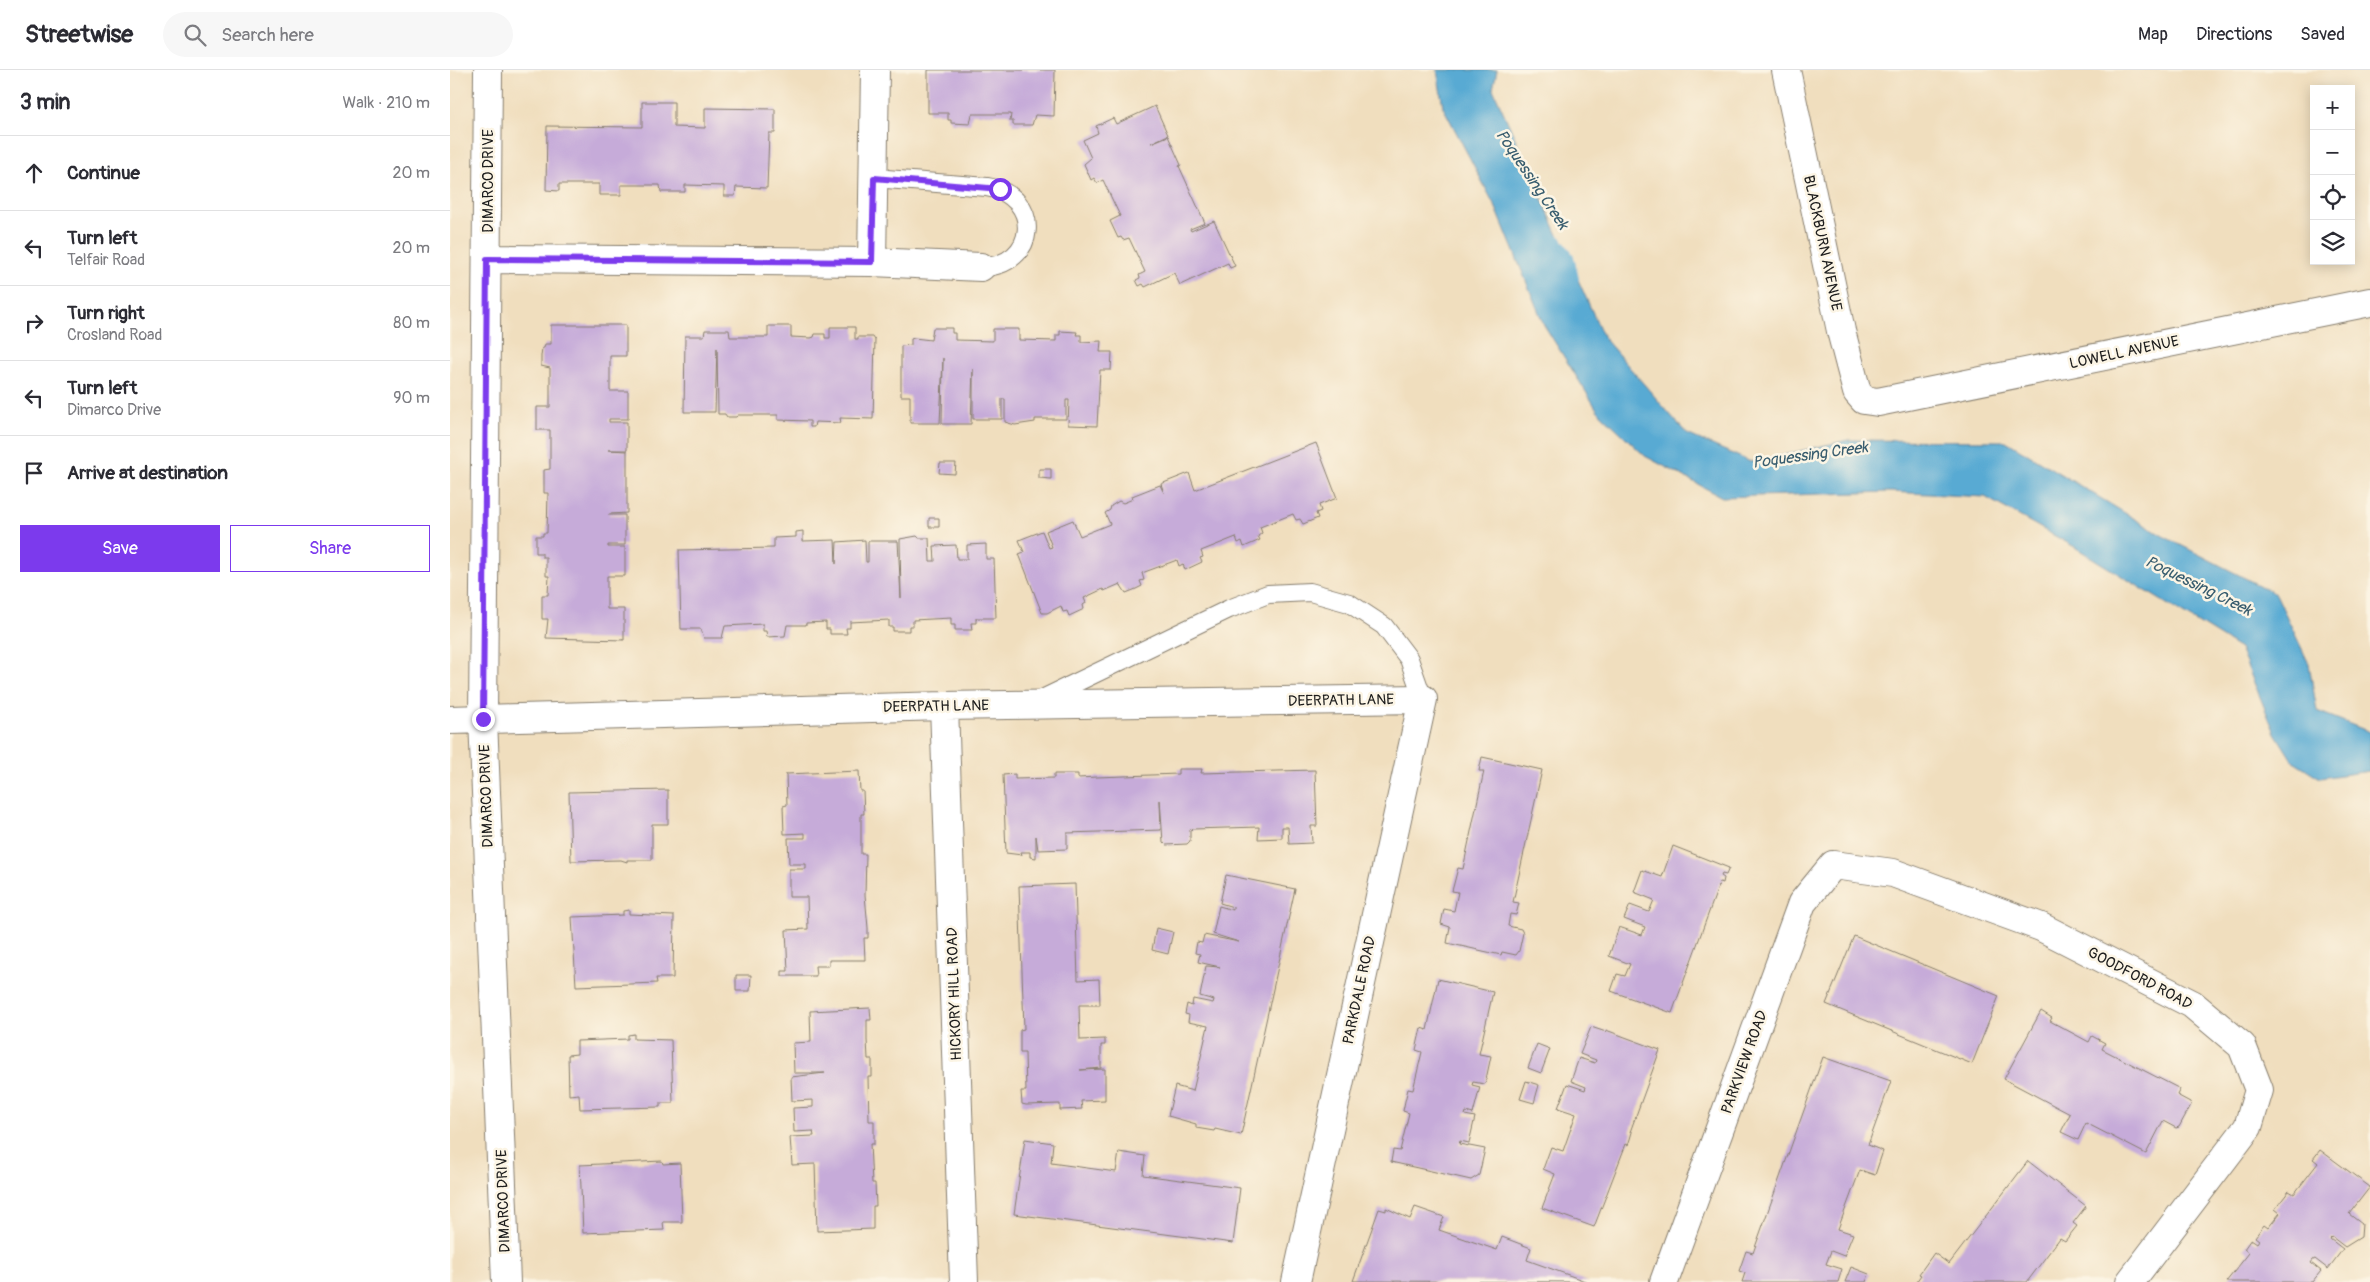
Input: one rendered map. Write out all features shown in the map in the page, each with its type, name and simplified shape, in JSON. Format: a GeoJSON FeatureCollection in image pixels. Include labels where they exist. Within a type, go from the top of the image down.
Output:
{"type":"FeatureCollection","features":[{"type":"Feature","properties":{"kind":"street","name":"DIMARCO DRIVE"},"geometry":{"type":"LineString","coordinates":[[488,70],[483,719],[506,1282]]}},
{"type":"Feature","properties":{"kind":"street"},"geometry":{"type":"LineString","coordinates":[[872,262],[875,70]]}},
{"type":"Feature","properties":{"kind":"street","name":"BLACKBURN AVENUE"},"geometry":{"type":"LineString","coordinates":[[1786,70],[1841,331],[1857,392],[1864,400],[1878,402]]}},
{"type":"Feature","properties":{"kind":"street"},"geometry":{"type":"LineString","coordinates":[[487,259],[872,262],[981,268]]}},
{"type":"Feature","properties":{"kind":"street","name":"LOWELL AVENUE"},"geometry":{"type":"LineString","coordinates":[[1878,402],[2370,302]]}},
{"type":"Feature","properties":{"kind":"street","name":"DEERPATH LANE"},"geometry":{"type":"LineString","coordinates":[[450,720],[944,706],[1423,699]]}},
{"type":"Feature","properties":{"kind":"street","name":"PARKDALE ROAD"},"geometry":{"type":"LineString","coordinates":[[1296,1282],[1423,699]]}},
{"type":"Feature","properties":{"kind":"street","name":"HICKORY HILL ROAD"},"geometry":{"type":"LineString","coordinates":[[944,706],[964,1282]]}},
{"type":"Feature","properties":{"kind":"street","name":"PARKVIEW ROAD"},"geometry":{"type":"LineString","coordinates":[[1664,1282],[1802,903],[1833,865],[1848,867]]}},
{"type":"Feature","properties":{"kind":"street","name":"GOODFORD ROAD"},"geometry":{"type":"LineString","coordinates":[[1848,867],[1893,873],[2042,927],[2192,1004],[2242,1046],[2259,1090],[2248,1127],[2130,1282]]}},
{"type":"Feature","properties":{"kind":"lane"},"geometry":{"type":"LineString","coordinates":[[874,178],[986,187],[1000,189],[1012,196],[1020,205],[1026,217],[1027,230],[1024,243],[1017,255],[1006,263],[994,267],[981,268]]}},
{"type":"Feature","properties":{"kind":"lane"},"geometry":{"type":"LineString","coordinates":[[1031,705],[1229,608],[1268,594],[1310,592],[1349,603],[1384,626],[1409,659],[1423,699]]}},
{"type":"Feature","properties":{"kind":"water"},"geometry":{"type":"Polygon","coordinates":[[[1437,70],[1497,70],[1493,89],[1604,338],[1687,434],[1751,462],[1848,440],[2006,441],[2163,536],[2276,594],[2309,664],[2317,711],[2370,732],[2370,771],[2320,778],[2292,760],[2275,733],[2240,649],[2073,546],[1985,497],[1890,492],[1722,497],[1645,456],[1598,411],[1544,325],[1496,208],[1443,107],[1437,70]]]}},
{"type":"Feature","properties":{"kind":"building"},"geometry":{"type":"Polygon","coordinates":[[[928,70],[1055,70],[1054,116],[1035,115],[1032,125],[1013,125],[1013,121],[1010,121],[1011,114],[972,114],[970,124],[951,123],[951,120],[948,120],[948,113],[928,113],[928,70]]]}},
{"type":"Feature","properties":{"kind":"building"},"geometry":{"type":"Polygon","coordinates":[[[642,102],[674,102],[674,127],[705,128],[705,108],[775,109],[775,133],[769,133],[767,188],[736,187],[735,196],[724,196],[724,186],[685,185],[685,192],[661,192],[660,185],[621,185],[621,195],[599,195],[599,184],[559,184],[559,191],[546,190],[547,126],[642,127],[642,102]]]}},
{"type":"Feature","properties":{"kind":"building"},"geometry":{"type":"Polygon","coordinates":[[[1155,106],[1168,135],[1151,143],[1168,136],[1181,165],[1179,166],[1205,223],[1190,229],[1191,231],[1214,221],[1235,266],[1230,268],[1228,263],[1180,285],[1174,273],[1145,287],[1143,284],[1139,286],[1136,280],[1140,278],[1139,275],[1145,272],[1129,238],[1123,240],[1121,237],[1118,238],[1110,221],[1120,216],[1103,180],[1097,183],[1094,178],[1091,180],[1084,164],[1091,158],[1083,140],[1098,133],[1096,126],[1113,118],[1116,124],[1155,106]]]}},
{"type":"Feature","properties":{"kind":"building"},"geometry":{"type":"Polygon","coordinates":[[[551,325],[626,325],[626,356],[610,356],[610,391],[628,391],[628,419],[609,419],[609,422],[627,422],[627,450],[608,450],[627,451],[627,513],[609,514],[625,515],[625,545],[608,545],[608,547],[625,547],[625,576],[607,576],[607,609],[624,609],[624,640],[546,638],[548,619],[542,619],[542,595],[548,595],[549,576],[546,576],[546,557],[542,557],[542,553],[536,553],[536,536],[543,536],[543,533],[547,533],[548,493],[544,493],[544,470],[550,469],[550,430],[537,430],[537,407],[550,407],[550,368],[541,366],[541,356],[542,348],[544,348],[545,344],[551,344],[551,325]]]}},
{"type":"Feature","properties":{"kind":"building"},"geometry":{"type":"Polygon","coordinates":[[[768,326],[791,326],[791,337],[811,338],[815,334],[825,334],[825,338],[830,338],[830,327],[855,327],[855,339],[858,339],[858,337],[872,337],[875,339],[873,419],[840,418],[841,423],[815,422],[814,427],[810,427],[810,421],[778,420],[778,415],[738,415],[736,417],[727,417],[725,414],[718,414],[717,348],[715,412],[684,412],[685,336],[704,336],[705,330],[729,330],[730,337],[768,337],[768,326]]]}},
{"type":"Feature","properties":{"kind":"building"},"geometry":{"type":"Polygon","coordinates":[[[933,328],[952,328],[952,333],[955,333],[955,340],[993,341],[993,329],[1019,329],[1019,340],[1056,341],[1056,335],[1060,335],[1060,331],[1077,332],[1076,335],[1081,335],[1081,342],[1101,341],[1100,352],[1112,352],[1111,370],[1100,370],[1097,426],[1068,425],[1069,400],[1066,400],[1066,419],[1035,419],[1035,422],[1015,425],[1005,422],[1005,399],[1002,399],[1002,419],[973,419],[973,369],[971,424],[942,424],[943,358],[940,423],[910,423],[910,396],[901,396],[901,346],[911,345],[911,339],[914,338],[931,340],[933,328]]]}},
{"type":"Feature","properties":{"kind":"building"},"geometry":{"type":"Polygon","coordinates":[[[1316,443],[1337,498],[1319,505],[1321,511],[1316,513],[1318,518],[1303,524],[1300,519],[1296,520],[1293,514],[1260,527],[1262,533],[1258,536],[1260,540],[1244,547],[1242,541],[1238,543],[1236,537],[1201,551],[1203,557],[1200,558],[1202,562],[1185,570],[1183,564],[1179,566],[1177,560],[1142,573],[1144,580],[1140,581],[1142,586],[1126,593],[1120,584],[1104,591],[1103,589],[1084,598],[1086,603],[1083,605],[1084,609],[1069,616],[1067,611],[1063,612],[1061,606],[1047,613],[1042,613],[1019,554],[1024,552],[1019,540],[1042,531],[1049,548],[1052,547],[1046,531],[1073,520],[1080,536],[1110,524],[1105,513],[1110,510],[1111,506],[1119,501],[1123,503],[1133,499],[1132,496],[1160,485],[1164,493],[1161,484],[1189,473],[1195,490],[1316,443]]]}},
{"type":"Feature","properties":{"kind":"building"},"geometry":{"type":"Polygon","coordinates":[[[940,463],[956,463],[955,474],[939,473],[940,463]]]}},
{"type":"Feature","properties":{"kind":"building"},"geometry":{"type":"Polygon","coordinates":[[[1039,469],[1051,469],[1051,479],[1039,478],[1039,469]]]}},
{"type":"Feature","properties":{"kind":"building"},"geometry":{"type":"Polygon","coordinates":[[[929,518],[939,518],[939,527],[929,527],[929,518]]]}},
{"type":"Feature","properties":{"kind":"building"},"geometry":{"type":"Polygon","coordinates":[[[803,531],[803,541],[835,540],[836,564],[837,542],[865,540],[866,562],[868,562],[868,541],[898,541],[901,598],[900,539],[917,536],[919,538],[929,538],[930,561],[935,561],[934,546],[956,545],[957,559],[967,559],[967,545],[986,544],[986,559],[994,559],[996,618],[976,618],[976,623],[971,623],[972,630],[955,630],[955,625],[951,625],[951,618],[913,620],[913,626],[909,626],[909,631],[893,631],[893,627],[889,627],[889,620],[850,622],[850,628],[846,628],[847,634],[830,634],[830,629],[826,629],[826,622],[787,625],[785,636],[767,637],[766,631],[763,631],[763,624],[725,626],[722,638],[704,638],[701,629],[681,629],[679,550],[774,548],[774,538],[796,537],[796,532],[803,531]]]}},
{"type":"Feature","properties":{"kind":"building"},"geometry":{"type":"Polygon","coordinates":[[[1482,757],[1542,770],[1513,902],[1519,903],[1516,915],[1510,914],[1508,926],[1521,929],[1523,933],[1519,951],[1516,955],[1502,952],[1501,955],[1447,943],[1450,927],[1441,924],[1444,909],[1454,911],[1458,892],[1452,891],[1458,868],[1463,869],[1484,771],[1479,771],[1482,757]]]}},
{"type":"Feature","properties":{"kind":"building"},"geometry":{"type":"Polygon","coordinates":[[[1178,769],[1202,769],[1201,773],[1315,770],[1317,826],[1311,826],[1312,843],[1289,844],[1288,827],[1282,827],[1282,838],[1258,839],[1259,827],[1193,829],[1190,830],[1190,841],[1187,844],[1166,845],[1163,842],[1160,800],[1161,830],[1067,833],[1067,849],[1038,850],[1036,836],[1036,858],[1030,857],[1030,852],[1021,852],[1022,855],[1006,853],[1003,775],[1015,774],[1015,779],[1054,778],[1054,774],[1078,774],[1078,778],[1178,774],[1178,769]]]}},
{"type":"Feature","properties":{"kind":"building"},"geometry":{"type":"Polygon","coordinates":[[[859,771],[860,791],[863,791],[864,814],[861,814],[861,854],[866,854],[865,895],[868,938],[864,938],[865,960],[829,960],[829,966],[815,966],[816,976],[782,976],[782,971],[788,971],[786,930],[808,929],[807,897],[789,897],[789,869],[806,869],[806,864],[789,864],[788,838],[805,838],[805,833],[784,834],[783,806],[787,805],[786,774],[859,771]]]}},
{"type":"Feature","properties":{"kind":"building"},"geometry":{"type":"Polygon","coordinates":[[[668,790],[668,824],[652,824],[652,860],[627,860],[627,862],[621,860],[571,861],[569,792],[668,790]]]}},
{"type":"Feature","properties":{"kind":"building"},"geometry":{"type":"Polygon","coordinates":[[[1673,846],[1729,868],[1726,875],[1722,874],[1721,876],[1724,878],[1723,883],[1720,882],[1672,1013],[1611,991],[1617,974],[1625,976],[1630,964],[1609,956],[1619,927],[1642,935],[1645,927],[1624,919],[1630,905],[1649,912],[1654,900],[1634,892],[1642,870],[1662,877],[1673,846]]]}},
{"type":"Feature","properties":{"kind":"building"},"geometry":{"type":"Polygon","coordinates":[[[1226,875],[1295,889],[1241,1135],[1215,1129],[1214,1131],[1196,1128],[1196,1124],[1168,1116],[1175,1086],[1193,1091],[1208,1026],[1188,1022],[1189,1015],[1185,1014],[1187,1004],[1192,1006],[1193,999],[1213,1003],[1214,1000],[1200,996],[1206,966],[1220,967],[1198,962],[1200,954],[1195,953],[1197,942],[1202,943],[1204,935],[1239,942],[1213,934],[1219,906],[1233,910],[1233,907],[1220,903],[1226,875]]]}},
{"type":"Feature","properties":{"kind":"building"},"geometry":{"type":"Polygon","coordinates":[[[1075,884],[1078,980],[1099,979],[1100,1005],[1079,1005],[1080,1040],[1105,1039],[1105,1045],[1101,1045],[1101,1068],[1080,1070],[1105,1069],[1105,1100],[1081,1101],[1082,1109],[1060,1110],[1060,1104],[1022,1104],[1021,1091],[1026,1091],[1025,1053],[1020,1053],[1020,1030],[1024,1029],[1019,886],[1075,884]]]}},
{"type":"Feature","properties":{"kind":"building"},"geometry":{"type":"Polygon","coordinates":[[[629,910],[629,914],[674,916],[673,978],[656,978],[657,983],[576,986],[572,917],[623,915],[623,911],[629,910]]]}},
{"type":"Feature","properties":{"kind":"building"},"geometry":{"type":"Polygon","coordinates":[[[1156,928],[1173,932],[1168,954],[1152,950],[1156,928]]]}},
{"type":"Feature","properties":{"kind":"building"},"geometry":{"type":"Polygon","coordinates":[[[1854,936],[1999,996],[1972,1064],[1826,1004],[1854,936]]]}},
{"type":"Feature","properties":{"kind":"building"},"geometry":{"type":"Polygon","coordinates":[[[736,975],[751,975],[750,991],[736,991],[736,975]]]}},
{"type":"Feature","properties":{"kind":"building"},"geometry":{"type":"Polygon","coordinates":[[[1438,979],[1493,992],[1479,1054],[1491,1056],[1485,1084],[1473,1082],[1472,1085],[1480,1087],[1473,1114],[1466,1112],[1465,1115],[1475,1117],[1469,1143],[1460,1141],[1459,1144],[1485,1149],[1479,1175],[1471,1180],[1391,1162],[1393,1150],[1400,1151],[1409,1113],[1403,1111],[1405,1101],[1408,1089],[1413,1090],[1422,1052],[1416,1050],[1421,1028],[1427,1030],[1438,979]]]}},
{"type":"Feature","properties":{"kind":"building"},"geometry":{"type":"Polygon","coordinates":[[[870,1008],[871,1020],[867,1020],[867,1040],[868,1059],[872,1059],[872,1077],[868,1077],[869,1121],[874,1121],[874,1144],[870,1144],[872,1183],[875,1183],[876,1206],[873,1206],[873,1229],[817,1231],[815,1164],[792,1165],[790,1137],[814,1136],[813,1131],[794,1132],[793,1108],[813,1107],[813,1100],[792,1101],[791,1077],[825,1073],[794,1073],[793,1043],[811,1042],[810,1011],[870,1008]]]}},
{"type":"Feature","properties":{"kind":"building"},"geometry":{"type":"Polygon","coordinates":[[[2041,1011],[2052,1018],[2050,1021],[2089,1042],[2092,1036],[2105,1043],[2102,1049],[2180,1089],[2177,1095],[2190,1102],[2191,1105],[2179,1127],[2176,1128],[2163,1121],[2146,1154],[2086,1123],[2078,1140],[2061,1132],[2070,1114],[2004,1079],[2041,1011]]]}},
{"type":"Feature","properties":{"kind":"building"},"geometry":{"type":"Polygon","coordinates":[[[1591,1027],[1606,1032],[1606,1030],[1660,1050],[1630,1132],[1632,1132],[1628,1145],[1626,1144],[1594,1227],[1542,1208],[1555,1174],[1543,1169],[1551,1147],[1563,1151],[1576,1114],[1558,1108],[1567,1084],[1585,1090],[1586,1087],[1571,1081],[1579,1058],[1595,1063],[1596,1060],[1580,1054],[1591,1027]]]}},
{"type":"Feature","properties":{"kind":"building"},"geometry":{"type":"Polygon","coordinates":[[[634,1034],[634,1039],[671,1040],[673,1103],[660,1103],[660,1107],[580,1109],[579,1094],[569,1095],[568,1055],[577,1054],[577,1041],[628,1039],[628,1035],[634,1034]]]}},
{"type":"Feature","properties":{"kind":"building"},"geometry":{"type":"Polygon","coordinates":[[[1537,1044],[1550,1049],[1541,1073],[1528,1068],[1537,1044]]]}},
{"type":"Feature","properties":{"kind":"building"},"geometry":{"type":"Polygon","coordinates":[[[1823,1057],[1891,1081],[1868,1145],[1883,1151],[1875,1175],[1860,1170],[1838,1229],[1853,1234],[1844,1256],[1831,1251],[1826,1264],[1842,1269],[1838,1282],[1742,1282],[1745,1273],[1739,1271],[1746,1251],[1753,1253],[1823,1057]]]}},
{"type":"Feature","properties":{"kind":"building"},"geometry":{"type":"Polygon","coordinates":[[[1526,1081],[1539,1085],[1534,1103],[1520,1099],[1526,1081]]]}},
{"type":"Feature","properties":{"kind":"building"},"geometry":{"type":"Polygon","coordinates":[[[1025,1139],[1053,1143],[1051,1163],[1116,1172],[1119,1152],[1145,1156],[1143,1175],[1240,1188],[1233,1243],[1014,1214],[1025,1139]]]}},
{"type":"Feature","properties":{"kind":"building"},"geometry":{"type":"Polygon","coordinates":[[[2320,1150],[2370,1187],[2349,1214],[2362,1224],[2361,1237],[2345,1247],[2332,1237],[2330,1239],[2343,1249],[2328,1269],[2315,1259],[2313,1260],[2311,1263],[2321,1271],[2312,1282],[2226,1282],[2249,1253],[2244,1249],[2251,1239],[2257,1243],[2259,1240],[2255,1237],[2264,1225],[2268,1228],[2280,1213],[2275,1209],[2289,1191],[2294,1194],[2318,1163],[2313,1159],[2320,1150]]]}},
{"type":"Feature","properties":{"kind":"building"},"geometry":{"type":"Polygon","coordinates":[[[662,1161],[663,1164],[680,1163],[682,1222],[663,1222],[664,1230],[583,1233],[580,1165],[662,1161]]]}},
{"type":"Feature","properties":{"kind":"building"},"geometry":{"type":"Polygon","coordinates":[[[2028,1161],[2086,1206],[2073,1223],[2077,1226],[2065,1241],[2060,1238],[2027,1282],[1916,1282],[1921,1275],[1919,1274],[1934,1253],[1949,1264],[2028,1161]]]}},
{"type":"Feature","properties":{"kind":"building"},"geometry":{"type":"Polygon","coordinates":[[[1415,1207],[1444,1217],[1439,1230],[1497,1250],[1502,1237],[1531,1248],[1527,1260],[1588,1282],[1353,1281],[1379,1209],[1386,1211],[1386,1208],[1410,1219],[1415,1207]]]}},
{"type":"Feature","properties":{"kind":"building"},"geometry":{"type":"Polygon","coordinates":[[[1851,1267],[1869,1274],[1866,1282],[1845,1282],[1851,1267]]]}},
{"type":"Feature","properties":{"kind":"waterway","name":"Poquessing Creek"},"geometry":{"type":"LineString","coordinates":[[1557,240],[1569,257],[1574,279]]}},
{"type":"Feature","properties":{"kind":"route"},"geometry":{"type":"LineString","coordinates":[[483,719],[487,259],[872,262],[874,178],[1000,189]]}}]}
